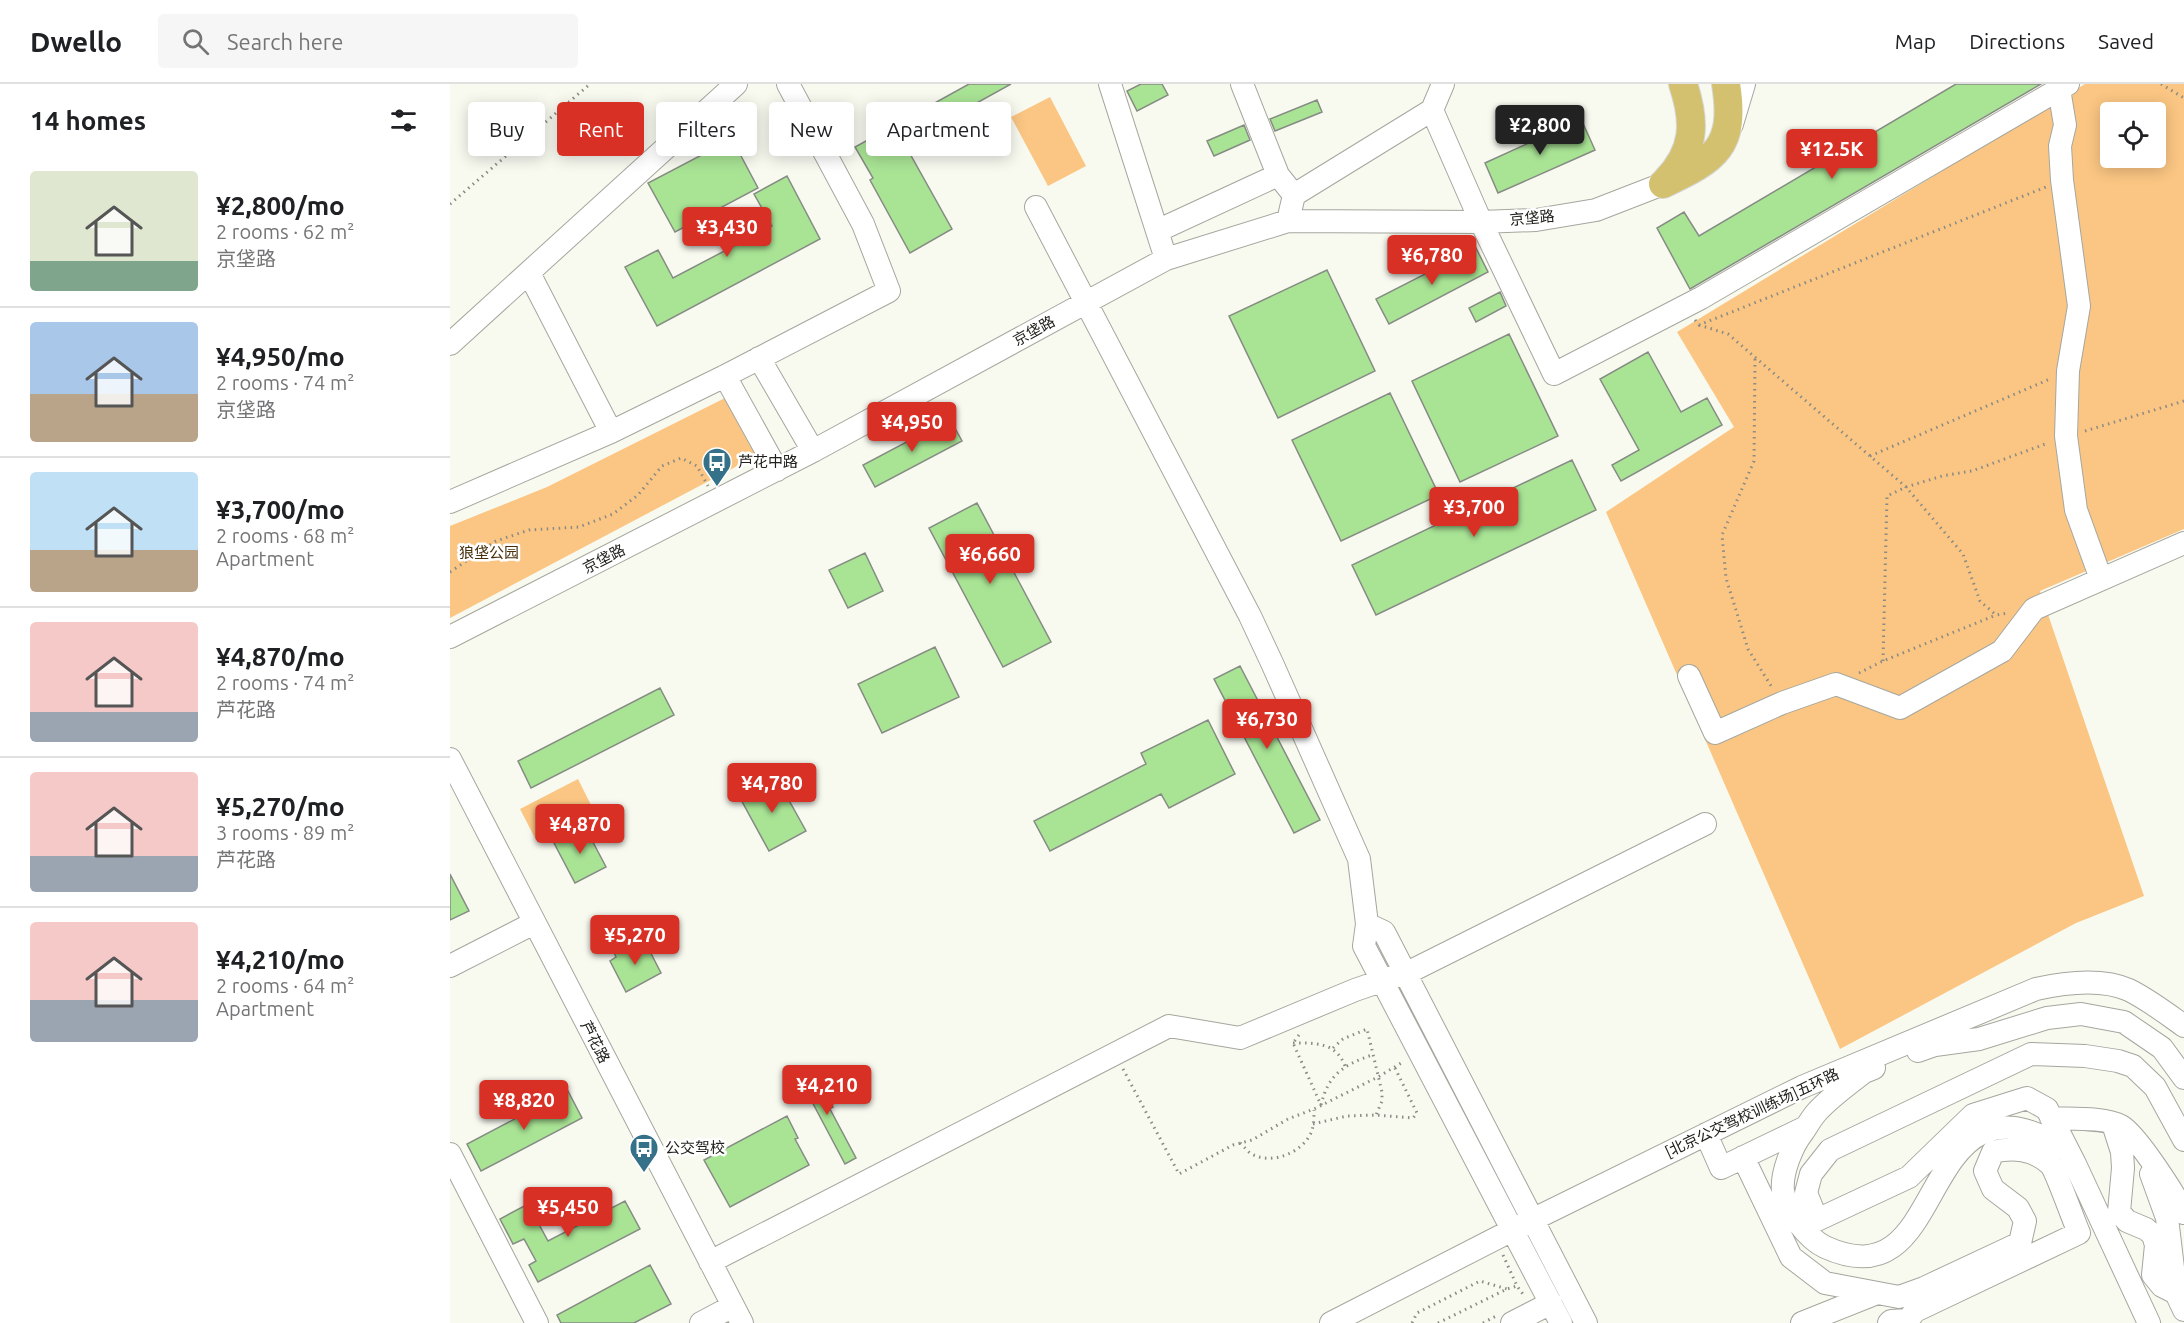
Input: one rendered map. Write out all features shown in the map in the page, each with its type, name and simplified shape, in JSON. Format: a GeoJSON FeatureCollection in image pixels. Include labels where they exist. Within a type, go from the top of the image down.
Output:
{"type":"FeatureCollection","features":[{"type":"Feature","properties":{"kind":"main road"},"geometry":{"type":"LineString","coordinates":[[1663,184],[1700,167],[1721,147],[1730,109],[1726,84]]}},
{"type":"Feature","properties":{"kind":"main road"},"geometry":{"type":"LineString","coordinates":[[1663,184],[1679,167],[1690,141],[1684,91]]}},
{"type":"Feature","properties":{"kind":"street"},"geometry":{"type":"LineString","coordinates":[[450,344],[736,84]]}},
{"type":"Feature","properties":{"kind":"street"},"geometry":{"type":"LineString","coordinates":[[450,502],[611,432],[889,291],[863,224],[788,84]]}},
{"type":"Feature","properties":{"kind":"street"},"geometry":{"type":"LineString","coordinates":[[1110,84],[1166,259]]}},
{"type":"Feature","properties":{"kind":"street"},"geometry":{"type":"LineString","coordinates":[[1242,84],[1278,175],[1294,195]]}},
{"type":"Feature","properties":{"kind":"street"},"geometry":{"type":"LineString","coordinates":[[1288,221],[1294,195],[1432,110],[1443,84]]}},
{"type":"Feature","properties":{"kind":"street"},"geometry":{"type":"LineString","coordinates":[[1721,147],[1735,118],[1744,84]]}},
{"type":"Feature","properties":{"kind":"street"},"geometry":{"type":"LineString","coordinates":[[1432,110],[1481,222],[1554,374],[1685,306],[2063,87],[2065,125],[2060,146],[2062,180],[2079,306],[2068,371],[2066,436],[2076,510],[2101,579]]}},
{"type":"Feature","properties":{"kind":"street"},"geometry":{"type":"LineString","coordinates":[[1157,231],[1278,175]]}},
{"type":"Feature","properties":{"kind":"street","name":"京垡路"},"geometry":{"type":"LineString","coordinates":[[450,637],[813,451],[1166,259],[1288,221],[1536,220],[1596,210],[1663,184]]}},
{"type":"Feature","properties":{"kind":"street"},"geometry":{"type":"LineString","coordinates":[[1036,207],[1250,616],[1359,859],[1367,924],[1364,946],[1420,1052],[1523,1225],[1586,1323]]}},
{"type":"Feature","properties":{"kind":"street"},"geometry":{"type":"LineString","coordinates":[[529,273],[611,432]]}},
{"type":"Feature","properties":{"kind":"street"},"geometry":{"type":"LineString","coordinates":[[759,357],[813,451]]}},
{"type":"Feature","properties":{"kind":"street"},"geometry":{"type":"LineString","coordinates":[[725,376],[777,470]]}},
{"type":"Feature","properties":{"kind":"street"},"geometry":{"type":"LineString","coordinates":[[1689,676],[1715,733],[1782,703],[1836,684],[1900,708],[2002,651],[2034,609],[2184,543]]}},
{"type":"Feature","properties":{"kind":"street","name":"芦花路"},"geometry":{"type":"LineString","coordinates":[[450,759],[737,1314]]}},
{"type":"Feature","properties":{"kind":"street"},"geometry":{"type":"LineString","coordinates":[[710,1262],[1169,1026],[1240,1038],[1355,990],[1405,973],[1706,824]]}},
{"type":"Feature","properties":{"kind":"street"},"geometry":{"type":"LineString","coordinates":[[450,966],[534,923]]}},
{"type":"Feature","properties":{"kind":"street"},"geometry":{"type":"LineString","coordinates":[[1367,924],[1384,933],[1405,973],[1523,1225],[1556,1313],[1512,1323]]}},
{"type":"Feature","properties":{"kind":"street","name":"[北京公交驾校训练场]五环路"},"geometry":{"type":"LineString","coordinates":[[1331,1323],[1802,1087],[2036,989],[2062,984],[2097,984],[2126,989],[2156,1006],[2184,1026]]}},
{"type":"Feature","properties":{"kind":"street"},"geometry":{"type":"LineString","coordinates":[[2067,1150],[2042,1135],[2010,1127],[1984,1132],[1964,1145],[1942,1175],[1914,1226],[1893,1245],[1870,1257],[1842,1255],[1815,1243],[1796,1220],[1783,1191],[1786,1167],[1795,1142],[1816,1113],[1864,1072],[1935,1045],[1979,1040],[2047,1018],[2081,1014],[2124,1022],[2162,1048],[2184,1078]]}},
{"type":"Feature","properties":{"kind":"street"},"geometry":{"type":"LineString","coordinates":[[2149,1323],[2052,1118],[2047,1109],[2027,1098],[1973,1115],[1909,1177],[1817,1220],[1806,1193],[1811,1174],[1830,1150],[2031,1054],[2085,1056],[2118,1061],[2133,1066],[2156,1087],[2184,1140]]}},
{"type":"Feature","properties":{"kind":"street"},"geometry":{"type":"LineString","coordinates":[[2052,1118],[2090,1120],[2121,1126],[2141,1148],[2175,1216],[2184,1255]]}},
{"type":"Feature","properties":{"kind":"street"},"geometry":{"type":"LineString","coordinates":[[2113,1124],[2122,1152],[2123,1180],[2119,1212],[2127,1221],[2146,1229],[2153,1236],[2156,1245],[2152,1275],[2180,1301]]}},
{"type":"Feature","properties":{"kind":"street"},"geometry":{"type":"LineString","coordinates":[[1706,1134],[1721,1168],[1806,1127]]}},
{"type":"Feature","properties":{"kind":"street"},"geometry":{"type":"LineString","coordinates":[[1743,1157],[1791,1257],[1825,1283],[1899,1297],[1924,1288],[2020,1243],[2025,1221],[2018,1208],[1993,1189],[1985,1171],[1993,1152],[2006,1148],[2028,1151],[2051,1165],[2079,1233],[1915,1311],[1908,1320],[1891,1320],[1889,1323]]}},
{"type":"Feature","properties":{"kind":"street"},"geometry":{"type":"LineString","coordinates":[[450,1154],[534,1322]]}},
{"type":"Feature","properties":{"kind":"street"},"geometry":{"type":"LineString","coordinates":[[2175,1216],[2180,1301]]}},
{"type":"Feature","properties":{"kind":"street"},"geometry":{"type":"LineString","coordinates":[[1802,1323],[1877,1293]]}},
{"type":"Feature","properties":{"kind":"street"},"geometry":{"type":"LineString","coordinates":[[701,1323],[737,1314]]}},
{"type":"Feature","properties":{"kind":"path"},"geometry":{"type":"LineString","coordinates":[[450,204],[590,84]]}},
{"type":"Feature","properties":{"kind":"path"},"geometry":{"type":"LineString","coordinates":[[2161,84],[2184,98]]}},
{"type":"Feature","properties":{"kind":"path"},"geometry":{"type":"LineString","coordinates":[[1699,326],[2062,180]]}},
{"type":"Feature","properties":{"kind":"path"},"geometry":{"type":"LineString","coordinates":[[1685,306],[1699,326],[1728,334],[1906,487],[1963,554],[1980,601],[1996,615]]}},
{"type":"Feature","properties":{"kind":"path"},"geometry":{"type":"LineString","coordinates":[[1755,358],[1755,461],[1722,535],[1726,578],[1748,649],[1782,703]]}},
{"type":"Feature","properties":{"kind":"path"},"geometry":{"type":"LineString","coordinates":[[1870,456],[2068,371]]}},
{"type":"Feature","properties":{"kind":"path"},"geometry":{"type":"LineString","coordinates":[[1883,660],[1887,496],[1906,487],[1942,476],[1972,471],[2066,436],[2184,401]]}},
{"type":"Feature","properties":{"kind":"path"},"geometry":{"type":"LineString","coordinates":[[450,572],[496,541],[529,530],[579,527],[613,514],[638,495],[662,466],[681,458],[697,466],[716,501]]}},
{"type":"Feature","properties":{"kind":"path"},"geometry":{"type":"LineString","coordinates":[[1836,684],[1883,660],[1996,615],[2034,609]]}},
{"type":"Feature","properties":{"kind":"path"},"geometry":{"type":"LineString","coordinates":[[1333,1048],[1343,1039],[1367,1029],[1382,1101],[1376,1115]]}},
{"type":"Feature","properties":{"kind":"path"},"geometry":{"type":"LineString","coordinates":[[1306,1032],[1296,1036],[1293,1043],[1321,1105]]}},
{"type":"Feature","properties":{"kind":"path"},"geometry":{"type":"LineString","coordinates":[[1293,1043],[1313,1043],[1333,1048],[1342,1057],[1345,1066]]}},
{"type":"Feature","properties":{"kind":"path"},"geometry":{"type":"LineString","coordinates":[[1115,1054],[1179,1174],[1233,1145],[1252,1140],[1288,1119],[1314,1109],[1378,1077],[1420,1052]]}},
{"type":"Feature","properties":{"kind":"path"},"geometry":{"type":"LineString","coordinates":[[1321,1105],[1324,1091],[1331,1079],[1345,1066],[1372,1055]]}},
{"type":"Feature","properties":{"kind":"path"},"geometry":{"type":"LineString","coordinates":[[1313,1125],[1347,1116],[1376,1115],[1413,1118],[1417,1113],[1395,1067]]}},
{"type":"Feature","properties":{"kind":"path"},"geometry":{"type":"LineString","coordinates":[[1240,1143],[1251,1154],[1269,1158],[1289,1155],[1301,1148],[1311,1134],[1314,1109]]}},
{"type":"Feature","properties":{"kind":"path"},"geometry":{"type":"LineString","coordinates":[[1412,1323],[1417,1313],[1480,1281],[1507,1289]]}},
{"type":"Feature","properties":{"kind":"path"},"geometry":{"type":"LineString","coordinates":[[1438,1323],[1517,1286]]}},
{"type":"Feature","properties":{"kind":"green space"},"geometry":{"type":"Polygon","coordinates":[[[2085,84],[2184,84],[2184,529],[2040,591],[2144,896],[2076,923],[1840,1049],[1606,512],[1734,427],[1677,332],[2085,84]]]}},
{"type":"Feature","properties":{"kind":"green space"},"geometry":{"type":"Polygon","coordinates":[[[1050,97],[1086,166],[1048,186],[1011,117],[1050,97]]]}},
{"type":"Feature","properties":{"kind":"green space","name":"狼垡公园"},"geometry":{"type":"Polygon","coordinates":[[[727,397],[758,455],[450,618],[450,526],[547,487],[727,397]]]}},
{"type":"Feature","properties":{"kind":"green space"},"geometry":{"type":"Polygon","coordinates":[[[578,779],[594,811],[536,840],[520,809],[578,779]]]}},
{"type":"Feature","properties":{"kind":"building"},"geometry":{"type":"Polygon","coordinates":[[[969,84],[1011,84],[978,102],[936,102],[969,84]]]}},
{"type":"Feature","properties":{"kind":"building"},"geometry":{"type":"Polygon","coordinates":[[[1141,84],[1162,84],[1168,95],[1137,111],[1127,91],[1141,84]]]}},
{"type":"Feature","properties":{"kind":"building"},"geometry":{"type":"Polygon","coordinates":[[[1956,84],[2041,84],[1690,289],[1657,228],[1684,212],[1699,236],[1956,84]]]}},
{"type":"Feature","properties":{"kind":"building"},"geometry":{"type":"Polygon","coordinates":[[[1317,100],[1322,112],[1275,131],[1270,119],[1317,100]]]}},
{"type":"Feature","properties":{"kind":"building"},"geometry":{"type":"Polygon","coordinates":[[[1581,119],[1595,150],[1498,193],[1485,163],[1581,119]]]}},
{"type":"Feature","properties":{"kind":"building"},"geometry":{"type":"Polygon","coordinates":[[[1244,125],[1250,140],[1214,156],[1207,141],[1244,125]]]}},
{"type":"Feature","properties":{"kind":"building"},"geometry":{"type":"Polygon","coordinates":[[[866,141],[866,156],[911,156],[952,229],[910,253],[870,180],[873,178],[855,147],[866,141]]]}},
{"type":"Feature","properties":{"kind":"building"},"geometry":{"type":"Polygon","coordinates":[[[700,156],[741,156],[758,188],[675,232],[648,183],[700,156]]]}},
{"type":"Feature","properties":{"kind":"building"},"geometry":{"type":"Polygon","coordinates":[[[787,176],[820,239],[657,326],[625,267],[658,250],[673,278],[772,226],[754,194],[787,176]]]}},
{"type":"Feature","properties":{"kind":"building"},"geometry":{"type":"Polygon","coordinates":[[[1476,248],[1488,272],[1389,324],[1376,299],[1476,248]]]}},
{"type":"Feature","properties":{"kind":"building"},"geometry":{"type":"Polygon","coordinates":[[[1327,270],[1375,371],[1278,418],[1229,316],[1327,270]]]}},
{"type":"Feature","properties":{"kind":"building"},"geometry":{"type":"Polygon","coordinates":[[[1500,292],[1506,306],[1476,322],[1469,308],[1500,292]]]}},
{"type":"Feature","properties":{"kind":"building"},"geometry":{"type":"Polygon","coordinates":[[[1509,334],[1558,436],[1460,482],[1412,381],[1509,334]]]}},
{"type":"Feature","properties":{"kind":"building"},"geometry":{"type":"Polygon","coordinates":[[[1648,352],[1681,412],[1707,398],[1722,425],[1621,481],[1612,465],[1639,450],[1600,379],[1648,352]]]}},
{"type":"Feature","properties":{"kind":"building"},"geometry":{"type":"Polygon","coordinates":[[[1390,393],[1439,495],[1341,541],[1292,440],[1390,393]]]}},
{"type":"Feature","properties":{"kind":"building"},"geometry":{"type":"Polygon","coordinates":[[[950,419],[962,441],[875,487],[863,465],[950,419]]]}},
{"type":"Feature","properties":{"kind":"building"},"geometry":{"type":"Polygon","coordinates":[[[1572,460],[1596,510],[1376,615],[1352,565],[1572,460]]]}},
{"type":"Feature","properties":{"kind":"building"},"geometry":{"type":"Polygon","coordinates":[[[977,503],[1051,642],[1003,667],[929,528],[977,503]]]}},
{"type":"Feature","properties":{"kind":"building"},"geometry":{"type":"Polygon","coordinates":[[[865,553],[883,591],[848,608],[829,570],[865,553]]]}},
{"type":"Feature","properties":{"kind":"building"},"geometry":{"type":"Polygon","coordinates":[[[935,647],[959,697],[882,733],[858,684],[935,647]]]}},
{"type":"Feature","properties":{"kind":"building"},"geometry":{"type":"Polygon","coordinates":[[[1240,666],[1320,820],[1294,833],[1214,679],[1240,666]]]}},
{"type":"Feature","properties":{"kind":"building"},"geometry":{"type":"Polygon","coordinates":[[[660,688],[674,715],[531,788],[518,761],[660,688]]]}},
{"type":"Feature","properties":{"kind":"building"},"geometry":{"type":"Polygon","coordinates":[[[1208,720],[1235,774],[1169,808],[1161,794],[1050,851],[1034,821],[1146,764],[1141,753],[1208,720]]]}},
{"type":"Feature","properties":{"kind":"building"},"geometry":{"type":"Polygon","coordinates":[[[776,777],[806,831],[769,851],[739,796],[776,777]]]}},
{"type":"Feature","properties":{"kind":"building"},"geometry":{"type":"Polygon","coordinates":[[[585,827],[606,867],[575,883],[554,843],[585,827]]]}},
{"type":"Feature","properties":{"kind":"building"},"geometry":{"type":"Polygon","coordinates":[[[450,874],[469,911],[450,920],[450,874]]]}},
{"type":"Feature","properties":{"kind":"building"},"geometry":{"type":"Polygon","coordinates":[[[636,942],[638,946],[645,942],[661,973],[626,992],[610,961],[616,957],[614,953],[636,942]]]}},
{"type":"Feature","properties":{"kind":"building"},"geometry":{"type":"Polygon","coordinates":[[[814,1072],[833,1107],[830,1109],[856,1158],[845,1164],[800,1079],[814,1072]]]}},
{"type":"Feature","properties":{"kind":"building"},"geometry":{"type":"Polygon","coordinates":[[[568,1091],[582,1118],[481,1171],[467,1144],[568,1091]]]}},
{"type":"Feature","properties":{"kind":"building"},"geometry":{"type":"Polygon","coordinates":[[[787,1116],[798,1138],[795,1139],[809,1165],[730,1207],[704,1160],[787,1116]]]}},
{"type":"Feature","properties":{"kind":"building"},"geometry":{"type":"Polygon","coordinates":[[[625,1201],[640,1229],[538,1282],[529,1265],[536,1261],[524,1239],[513,1244],[500,1219],[528,1204],[548,1241],[625,1201]]]}},
{"type":"Feature","properties":{"kind":"building"},"geometry":{"type":"Polygon","coordinates":[[[650,1265],[671,1304],[634,1323],[561,1323],[557,1315],[650,1265]]]}},
{"type":"Feature","properties":{"kind":"place","name":"芦花中路"},"geometry":{"type":"Point","coordinates":[717,488]}},
{"type":"Feature","properties":{"kind":"place","name":"公交驾校"},"geometry":{"type":"Point","coordinates":[644,1174]}}]}
